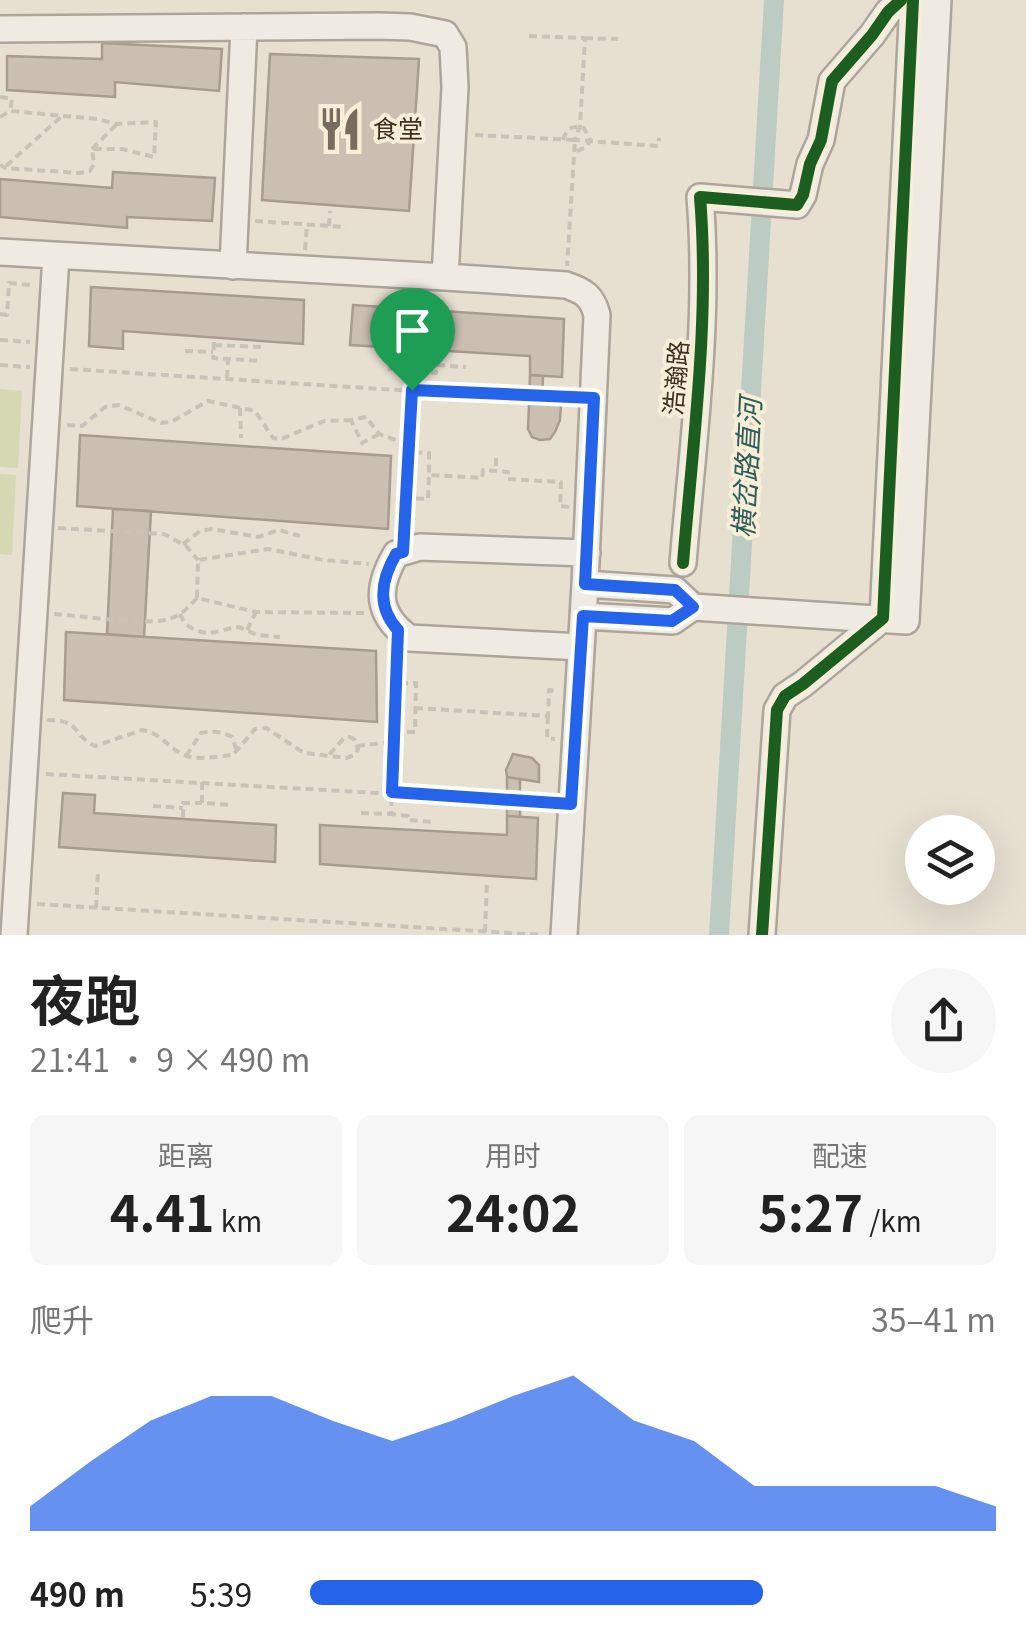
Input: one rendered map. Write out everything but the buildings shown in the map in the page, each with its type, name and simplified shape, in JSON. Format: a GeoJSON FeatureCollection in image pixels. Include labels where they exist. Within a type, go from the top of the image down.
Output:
{"type":"FeatureCollection","features":[{"type":"Feature","properties":{"kind":"street","name":"浩瀚路"},"geometry":{"type":"LineString","coordinates":[[683,563],[703,323],[700,197],[797,204],[820,140],[832,80],[901,0]]}},
{"type":"Feature","properties":{"kind":"street"},"geometry":{"type":"LineString","coordinates":[[894,620],[913,0]]}},
{"type":"Feature","properties":{"kind":"street"},"geometry":{"type":"LineString","coordinates":[[894,620],[938,0]]}},
{"type":"Feature","properties":{"kind":"street"},"geometry":{"type":"LineString","coordinates":[[233,266],[244,26]]}},
{"type":"Feature","properties":{"kind":"street"},"geometry":{"type":"LineString","coordinates":[[0,29],[410,27],[445,34],[454,47],[445,277]]}},
{"type":"Feature","properties":{"kind":"street"},"geometry":{"type":"LineString","coordinates":[[0,252],[566,285],[581,290],[592,300],[597,314],[594,398],[564,935]]}},
{"type":"Feature","properties":{"kind":"street"},"geometry":{"type":"LineString","coordinates":[[14,935],[56,256]]}},
{"type":"Feature","properties":{"kind":"street"},"geometry":{"type":"LineString","coordinates":[[581,647],[409,638],[391,622],[382,592],[386,572],[396,559],[420,547],[587,553]]}},
{"type":"Feature","properties":{"kind":"street"},"geometry":{"type":"LineString","coordinates":[[585,584],[675,590],[693,607]]}},
{"type":"Feature","properties":{"kind":"street"},"geometry":{"type":"LineString","coordinates":[[583,616],[672,621],[693,607],[894,620]]}},
{"type":"Feature","properties":{"kind":"street"},"geometry":{"type":"LineString","coordinates":[[762,935],[777,710],[785,696],[894,620]]}},
{"type":"Feature","properties":{"kind":"path"},"geometry":{"type":"LineString","coordinates":[[529,36],[618,39]]}},
{"type":"Feature","properties":{"kind":"path"},"geometry":{"type":"LineString","coordinates":[[566,285],[584,38]]}},
{"type":"Feature","properties":{"kind":"path"},"geometry":{"type":"LineString","coordinates":[[0,97],[12,99],[10,111]]}},
{"type":"Feature","properties":{"kind":"path"},"geometry":{"type":"LineString","coordinates":[[0,117],[10,111],[117,124],[156,122],[154,157],[122,149],[92,149]]}},
{"type":"Feature","properties":{"kind":"path"},"geometry":{"type":"LineString","coordinates":[[2,166],[62,116]]}},
{"type":"Feature","properties":{"kind":"path"},"geometry":{"type":"LineString","coordinates":[[92,149],[117,124]]}},
{"type":"Feature","properties":{"kind":"path"},"geometry":{"type":"LineString","coordinates":[[563,140],[565,132],[580,126]]}},
{"type":"Feature","properties":{"kind":"path"},"geometry":{"type":"LineString","coordinates":[[574,152],[587,148],[589,142],[588,133],[580,126]]}},
{"type":"Feature","properties":{"kind":"path"},"geometry":{"type":"LineString","coordinates":[[452,133],[658,149],[659,138]]}},
{"type":"Feature","properties":{"kind":"path"},"geometry":{"type":"LineString","coordinates":[[2,166],[90,171],[94,164],[92,149]]}},
{"type":"Feature","properties":{"kind":"path"},"geometry":{"type":"LineString","coordinates":[[330,210],[330,226]]}},
{"type":"Feature","properties":{"kind":"path"},"geometry":{"type":"LineString","coordinates":[[235,219],[346,227]]}},
{"type":"Feature","properties":{"kind":"path"},"geometry":{"type":"LineString","coordinates":[[0,283],[54,287]]}},
{"type":"Feature","properties":{"kind":"path"},"geometry":{"type":"LineString","coordinates":[[0,314],[7,315],[9,284]]}},
{"type":"Feature","properties":{"kind":"path"},"geometry":{"type":"LineString","coordinates":[[0,340],[50,356],[227,378],[594,398]]}},
{"type":"Feature","properties":{"kind":"path"},"geometry":{"type":"LineString","coordinates":[[214,346],[213,358],[261,361]]}},
{"type":"Feature","properties":{"kind":"path"},"geometry":{"type":"LineString","coordinates":[[185,350],[262,347]]}},
{"type":"Feature","properties":{"kind":"path"},"geometry":{"type":"LineString","coordinates":[[388,369],[436,372],[436,356],[390,355]]}},
{"type":"Feature","properties":{"kind":"path"},"geometry":{"type":"LineString","coordinates":[[0,366],[50,356]]}},
{"type":"Feature","properties":{"kind":"path"},"geometry":{"type":"LineString","coordinates":[[227,378],[228,359]]}},
{"type":"Feature","properties":{"kind":"path"},"geometry":{"type":"LineString","coordinates":[[436,365],[466,367]]}},
{"type":"Feature","properties":{"kind":"path"},"geometry":{"type":"LineString","coordinates":[[198,560],[268,550],[323,560],[396,559],[418,371]]}},
{"type":"Feature","properties":{"kind":"path"},"geometry":{"type":"LineString","coordinates":[[46,422],[82,426],[105,408],[119,405],[160,424],[208,401],[254,410],[272,438],[281,439],[324,421],[366,417],[379,434],[410,444]]}},
{"type":"Feature","properties":{"kind":"path"},"geometry":{"type":"LineString","coordinates":[[240,408],[241,438]]}},
{"type":"Feature","properties":{"kind":"path"},"geometry":{"type":"LineString","coordinates":[[351,420],[362,443],[379,434]]}},
{"type":"Feature","properties":{"kind":"path"},"geometry":{"type":"LineString","coordinates":[[406,498],[428,499],[430,453],[410,452]]}},
{"type":"Feature","properties":{"kind":"path"},"geometry":{"type":"LineString","coordinates":[[496,458],[496,471]]}},
{"type":"Feature","properties":{"kind":"path"},"geometry":{"type":"LineString","coordinates":[[429,475],[482,478],[483,470],[508,472],[508,480],[561,482],[560,506],[589,509]]}},
{"type":"Feature","properties":{"kind":"path"},"geometry":{"type":"LineString","coordinates":[[34,612],[168,620],[196,598],[198,560],[184,544],[164,534],[39,528]]}},
{"type":"Feature","properties":{"kind":"path"},"geometry":{"type":"LineString","coordinates":[[184,544],[200,531],[212,529],[258,536],[279,530],[300,536]]}},
{"type":"Feature","properties":{"kind":"path"},"geometry":{"type":"LineString","coordinates":[[196,598],[256,612],[391,622],[396,682],[390,814]]}},
{"type":"Feature","properties":{"kind":"path"},"geometry":{"type":"LineString","coordinates":[[247,630],[256,612]]}},
{"type":"Feature","properties":{"kind":"path"},"geometry":{"type":"LineString","coordinates":[[180,614],[184,624],[204,633],[239,627],[257,636],[280,637]]}},
{"type":"Feature","properties":{"kind":"path"},"geometry":{"type":"LineString","coordinates":[[394,732],[414,732],[416,683],[396,682]]}},
{"type":"Feature","properties":{"kind":"path"},"geometry":{"type":"LineString","coordinates":[[415,708],[548,716],[550,690],[578,692]]}},
{"type":"Feature","properties":{"kind":"path"},"geometry":{"type":"LineString","coordinates":[[27,720],[65,720],[95,746],[142,730],[150,731],[186,756],[233,755],[259,728],[266,728],[304,753],[328,756],[347,758],[356,754],[357,746],[350,737],[344,738],[328,756]]}},
{"type":"Feature","properties":{"kind":"path"},"geometry":{"type":"LineString","coordinates":[[186,756],[201,734],[210,732],[224,732],[232,737],[236,752]]}},
{"type":"Feature","properties":{"kind":"path"},"geometry":{"type":"LineString","coordinates":[[357,746],[394,742]]}},
{"type":"Feature","properties":{"kind":"path"},"geometry":{"type":"LineString","coordinates":[[339,744],[340,753],[347,758]]}},
{"type":"Feature","properties":{"kind":"path"},"geometry":{"type":"LineString","coordinates":[[24,772],[571,804]]}},
{"type":"Feature","properties":{"kind":"path"},"geometry":{"type":"LineString","coordinates":[[202,782],[202,804]]}},
{"type":"Feature","properties":{"kind":"path"},"geometry":{"type":"LineString","coordinates":[[183,817],[184,803],[232,805]]}},
{"type":"Feature","properties":{"kind":"path"},"geometry":{"type":"LineString","coordinates":[[153,806],[184,808]]}},
{"type":"Feature","properties":{"kind":"path"},"geometry":{"type":"LineString","coordinates":[[361,813],[434,822]]}},
{"type":"Feature","properties":{"kind":"path"},"geometry":{"type":"LineString","coordinates":[[96,908],[98,872]]}},
{"type":"Feature","properties":{"kind":"path"},"geometry":{"type":"LineString","coordinates":[[485,932],[487,880]]}},
{"type":"Feature","properties":{"kind":"path"},"geometry":{"type":"LineString","coordinates":[[16,902],[546,935]]}},
{"type":"Feature","properties":{"kind":"path"},"geometry":{"type":"LineString","coordinates":[[394,926],[394,935]]}},
{"type":"Feature","properties":{"kind":"green space"},"geometry":{"type":"Polygon","coordinates":[[[0,389],[22,391],[18,468],[0,467],[0,389]]]}},
{"type":"Feature","properties":{"kind":"green space"},"geometry":{"type":"Polygon","coordinates":[[[0,474],[16,475],[12,555],[0,554],[0,474]]]}},
{"type":"Feature","properties":{"kind":"waterway","name":"横岔路直河"},"geometry":{"type":"LineString","coordinates":[[719,935],[774,0]]}},
{"type":"Feature","properties":{"kind":"cycle path"},"geometry":{"type":"LineString","coordinates":[[683,563],[702,334],[700,197],[797,205],[821,140],[832,81],[901,0]]}},
{"type":"Feature","properties":{"kind":"cycle path"},"geometry":{"type":"LineString","coordinates":[[762,935],[777,710],[785,696],[883,618],[913,0]]}},
{"type":"Feature","properties":{"kind":"place","name":"食堂"},"geometry":{"type":"Point","coordinates":[340,129]}},
{"type":"Feature","properties":{"kind":"route"},"geometry":{"type":"LineString","coordinates":[[412,390],[594,398],[585,584],[675,590],[693,607],[672,621],[583,616],[571,804],[392,792],[398,630],[385,614],[382,592],[386,572],[396,554],[403,552],[412,390]]}}]}
